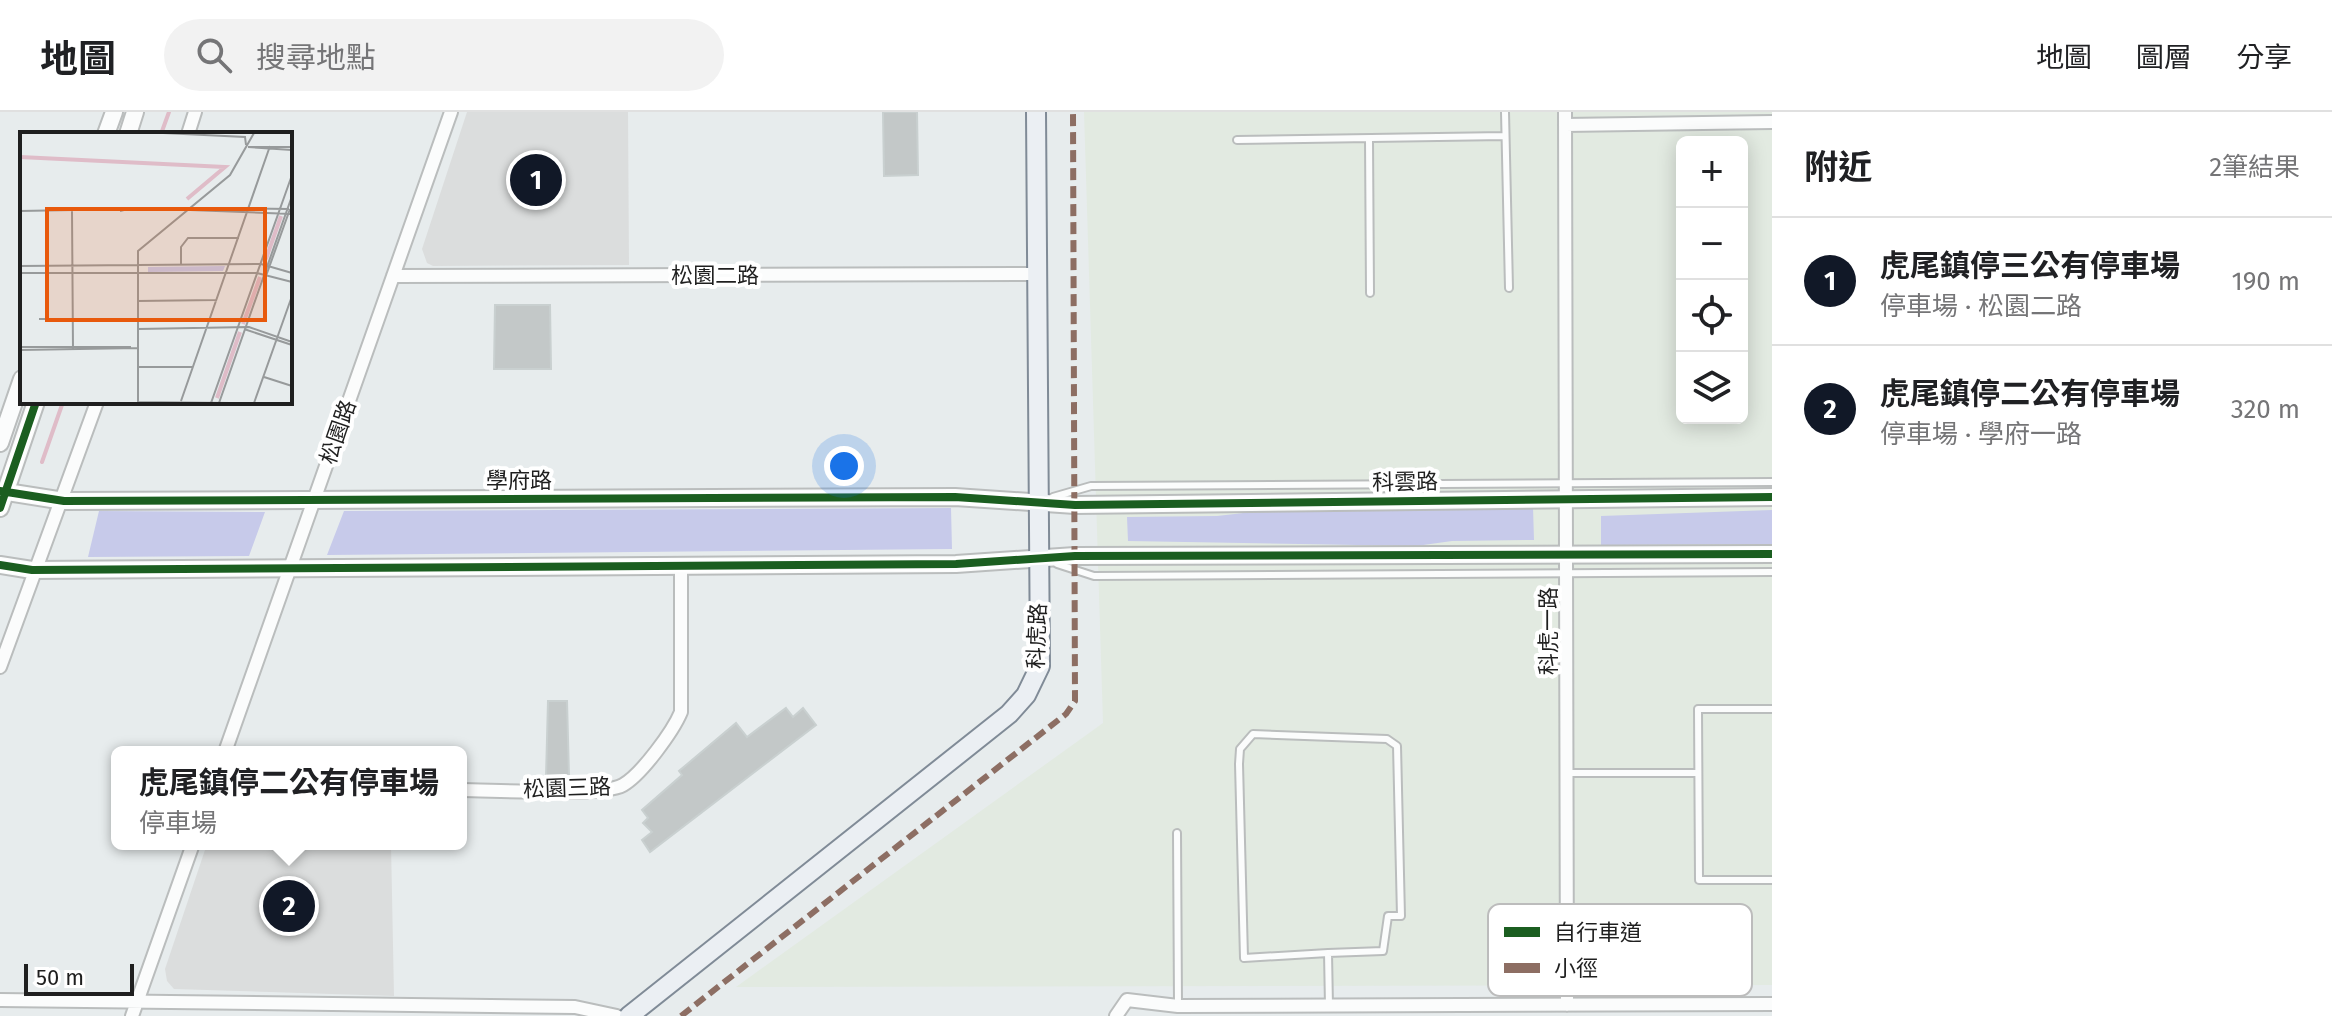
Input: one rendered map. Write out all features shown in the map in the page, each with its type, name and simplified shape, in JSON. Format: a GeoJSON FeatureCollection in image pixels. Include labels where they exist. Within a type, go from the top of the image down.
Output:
{"type":"FeatureCollection","features":[{"type":"Feature","properties":{"kind":"main road","name":"科虎路"},"geometry":{"type":"LineString","coordinates":[[629,1016],[1009,714],[1026,695],[1040,666],[1036,112]]}},
{"type":"Feature","properties":{"kind":"street"},"geometry":{"type":"LineString","coordinates":[[107,132],[114,112]]}},
{"type":"Feature","properties":{"kind":"street"},"geometry":{"type":"LineString","coordinates":[[129,132],[135,112]]}},
{"type":"Feature","properties":{"kind":"street"},"geometry":{"type":"LineString","coordinates":[[189,132],[195,112]]}},
{"type":"Feature","properties":{"kind":"street","name":"松園路"},"geometry":{"type":"LineString","coordinates":[[227,746],[451,112]]}},
{"type":"Feature","properties":{"kind":"street"},"geometry":{"type":"LineString","coordinates":[[1565,118],[1772,122]]}},
{"type":"Feature","properties":{"kind":"street","name":"科虎一路"},"geometry":{"type":"LineString","coordinates":[[1565,118],[1567,904]]}},
{"type":"Feature","properties":{"kind":"street","name":"松園二路"},"geometry":{"type":"LineString","coordinates":[[393,276],[1037,274]]}},
{"type":"Feature","properties":{"kind":"street"},"geometry":{"type":"LineString","coordinates":[[0,443],[20,385]]}},
{"type":"Feature","properties":{"kind":"street"},"geometry":{"type":"LineString","coordinates":[[2,497],[35,404]]}},
{"type":"Feature","properties":{"kind":"street"},"geometry":{"type":"LineString","coordinates":[[0,667],[32,570],[64,501],[96,404]]}},
{"type":"Feature","properties":{"kind":"street","name":"科雲路"},"geometry":{"type":"LineString","coordinates":[[1038,500],[1075,505],[1566,491],[1772,497]]}},
{"type":"Feature","properties":{"kind":"street","name":"學府路"},"geometry":{"type":"LineString","coordinates":[[2,497],[64,501],[955,497],[1038,500]]}},
{"type":"Feature","properties":{"kind":"street"},"geometry":{"type":"LineString","coordinates":[[0,565],[32,570],[956,564],[1038,559],[1566,563],[1772,554]]}},
{"type":"Feature","properties":{"kind":"street","name":"松園三路"},"geometry":{"type":"LineString","coordinates":[[467,790],[590,790],[623,785],[672,734],[681,712],[681,564]]}},
{"type":"Feature","properties":{"kind":"street"},"geometry":{"type":"LineString","coordinates":[[132,1016],[191,850]]}},
{"type":"Feature","properties":{"kind":"street","name":"科虎一路"},"geometry":{"type":"LineString","coordinates":[[1567,996],[1567,1005]]}},
{"type":"Feature","properties":{"kind":"street"},"geometry":{"type":"LineString","coordinates":[[0,1000],[575,1007],[617,1016]]}},
{"type":"Feature","properties":{"kind":"street"},"geometry":{"type":"LineString","coordinates":[[1116,1016],[1127,1000],[1178,1006],[1772,1004]]}},
{"type":"Feature","properties":{"kind":"street"},"geometry":{"type":"LineString","coordinates":[[1166,1016],[1178,1006]]}},
{"type":"Feature","properties":{"kind":"lane"},"geometry":{"type":"LineString","coordinates":[[1505,112],[1509,288]]}},
{"type":"Feature","properties":{"kind":"lane"},"geometry":{"type":"LineString","coordinates":[[1237,140],[1505,136]]}},
{"type":"Feature","properties":{"kind":"lane"},"geometry":{"type":"LineString","coordinates":[[1369,139],[1370,293]]}},
{"type":"Feature","properties":{"kind":"lane"},"geometry":{"type":"LineString","coordinates":[[1566,491],[1772,482]]}},
{"type":"Feature","properties":{"kind":"lane"},"geometry":{"type":"LineString","coordinates":[[1566,563],[1772,572]]}},
{"type":"Feature","properties":{"kind":"lane"},"geometry":{"type":"LineString","coordinates":[[1772,709],[1698,709],[1699,880],[1772,880]]}},
{"type":"Feature","properties":{"kind":"lane"},"geometry":{"type":"LineString","coordinates":[[1253,734],[1387,739],[1397,746],[1401,916],[1388,916],[1383,951],[1328,953],[1244,958],[1239,764],[1240,749],[1253,734]]}},
{"type":"Feature","properties":{"kind":"lane"},"geometry":{"type":"LineString","coordinates":[[1567,773],[1698,773]]}},
{"type":"Feature","properties":{"kind":"lane"},"geometry":{"type":"LineString","coordinates":[[1177,833],[1178,1006]]}},
{"type":"Feature","properties":{"kind":"lane"},"geometry":{"type":"LineString","coordinates":[[1328,953],[1329,1006]]}},
{"type":"Feature","properties":{"kind":"shaded area"},"geometry":{"type":"Polygon","coordinates":[[[467,112],[628,112],[629,265],[433,266],[427,263],[422,249],[467,112]]]}},
{"type":"Feature","properties":{"kind":"shaded area"},"geometry":{"type":"Polygon","coordinates":[[[1084,112],[1772,112],[1772,985],[1752,985],[1752,904],[1488,904],[1488,986],[736,987],[1103,723],[1084,112]]]}},
{"type":"Feature","properties":{"kind":"shaded area"},"geometry":{"type":"Polygon","coordinates":[[[1533,507],[1534,540],[1452,541],[1416,546],[1128,541],[1127,517],[1217,516],[1261,511],[1533,507]]]}},
{"type":"Feature","properties":{"kind":"shaded area"},"geometry":{"type":"Polygon","coordinates":[[[951,508],[952,549],[327,555],[344,511],[951,508]]]}},
{"type":"Feature","properties":{"kind":"shaded area"},"geometry":{"type":"Polygon","coordinates":[[[1772,510],[1772,544],[1601,545],[1601,516],[1772,510]]]}},
{"type":"Feature","properties":{"kind":"shaded area"},"geometry":{"type":"Polygon","coordinates":[[[99,511],[265,512],[249,556],[88,557],[99,511]]]}},
{"type":"Feature","properties":{"kind":"shaded area"},"geometry":{"type":"Polygon","coordinates":[[[205,850],[391,850],[394,996],[174,989],[167,981],[165,969],[205,850]]]}},
{"type":"Feature","properties":{"kind":"building"},"geometry":{"type":"Polygon","coordinates":[[[883,112],[917,112],[918,175],[884,176],[883,112]]]}},
{"type":"Feature","properties":{"kind":"building"},"geometry":{"type":"Polygon","coordinates":[[[495,305],[550,305],[551,369],[494,369],[495,305]]]}},
{"type":"Feature","properties":{"kind":"building"},"geometry":{"type":"Polygon","coordinates":[[[548,701],[567,701],[569,776],[546,777],[548,701]]]}},
{"type":"Feature","properties":{"kind":"building"},"geometry":{"type":"Polygon","coordinates":[[[786,708],[793,717],[803,708],[816,725],[650,852],[642,840],[652,832],[643,823],[648,818],[642,810],[682,775],[679,771],[736,723],[747,737],[786,708]]]}},
{"type":"Feature","properties":{"kind":"waterway"},"geometry":{"type":"LineString","coordinates":[[162,132],[169,112]]}},
{"type":"Feature","properties":{"kind":"waterway"},"geometry":{"type":"LineString","coordinates":[[42,462],[62,404]]}},
{"type":"Feature","properties":{"kind":"marked path"},"geometry":{"type":"LineString","coordinates":[[681,1016],[1066,714],[1075,701],[1073,112]]}},
{"type":"Feature","properties":{"kind":"cycle path"},"geometry":{"type":"LineString","coordinates":[[0,508],[35,404]]}},
{"type":"Feature","properties":{"kind":"cycle path"},"geometry":{"type":"LineString","coordinates":[[0,491],[64,501],[955,497],[1075,505],[1772,497]]}},
{"type":"Feature","properties":{"kind":"cycle path"},"geometry":{"type":"LineString","coordinates":[[0,565],[32,570],[956,564],[1075,556],[1772,554]]}},
{"type":"Feature","properties":{"kind":"place","name":"虎尾鎮停三公有停車場"},"geometry":{"type":"Point","coordinates":[536,180]}},
{"type":"Feature","properties":{"kind":"place","name":"虎尾鎮停二公有停車場"},"geometry":{"type":"Point","coordinates":[289,906]}}]}
